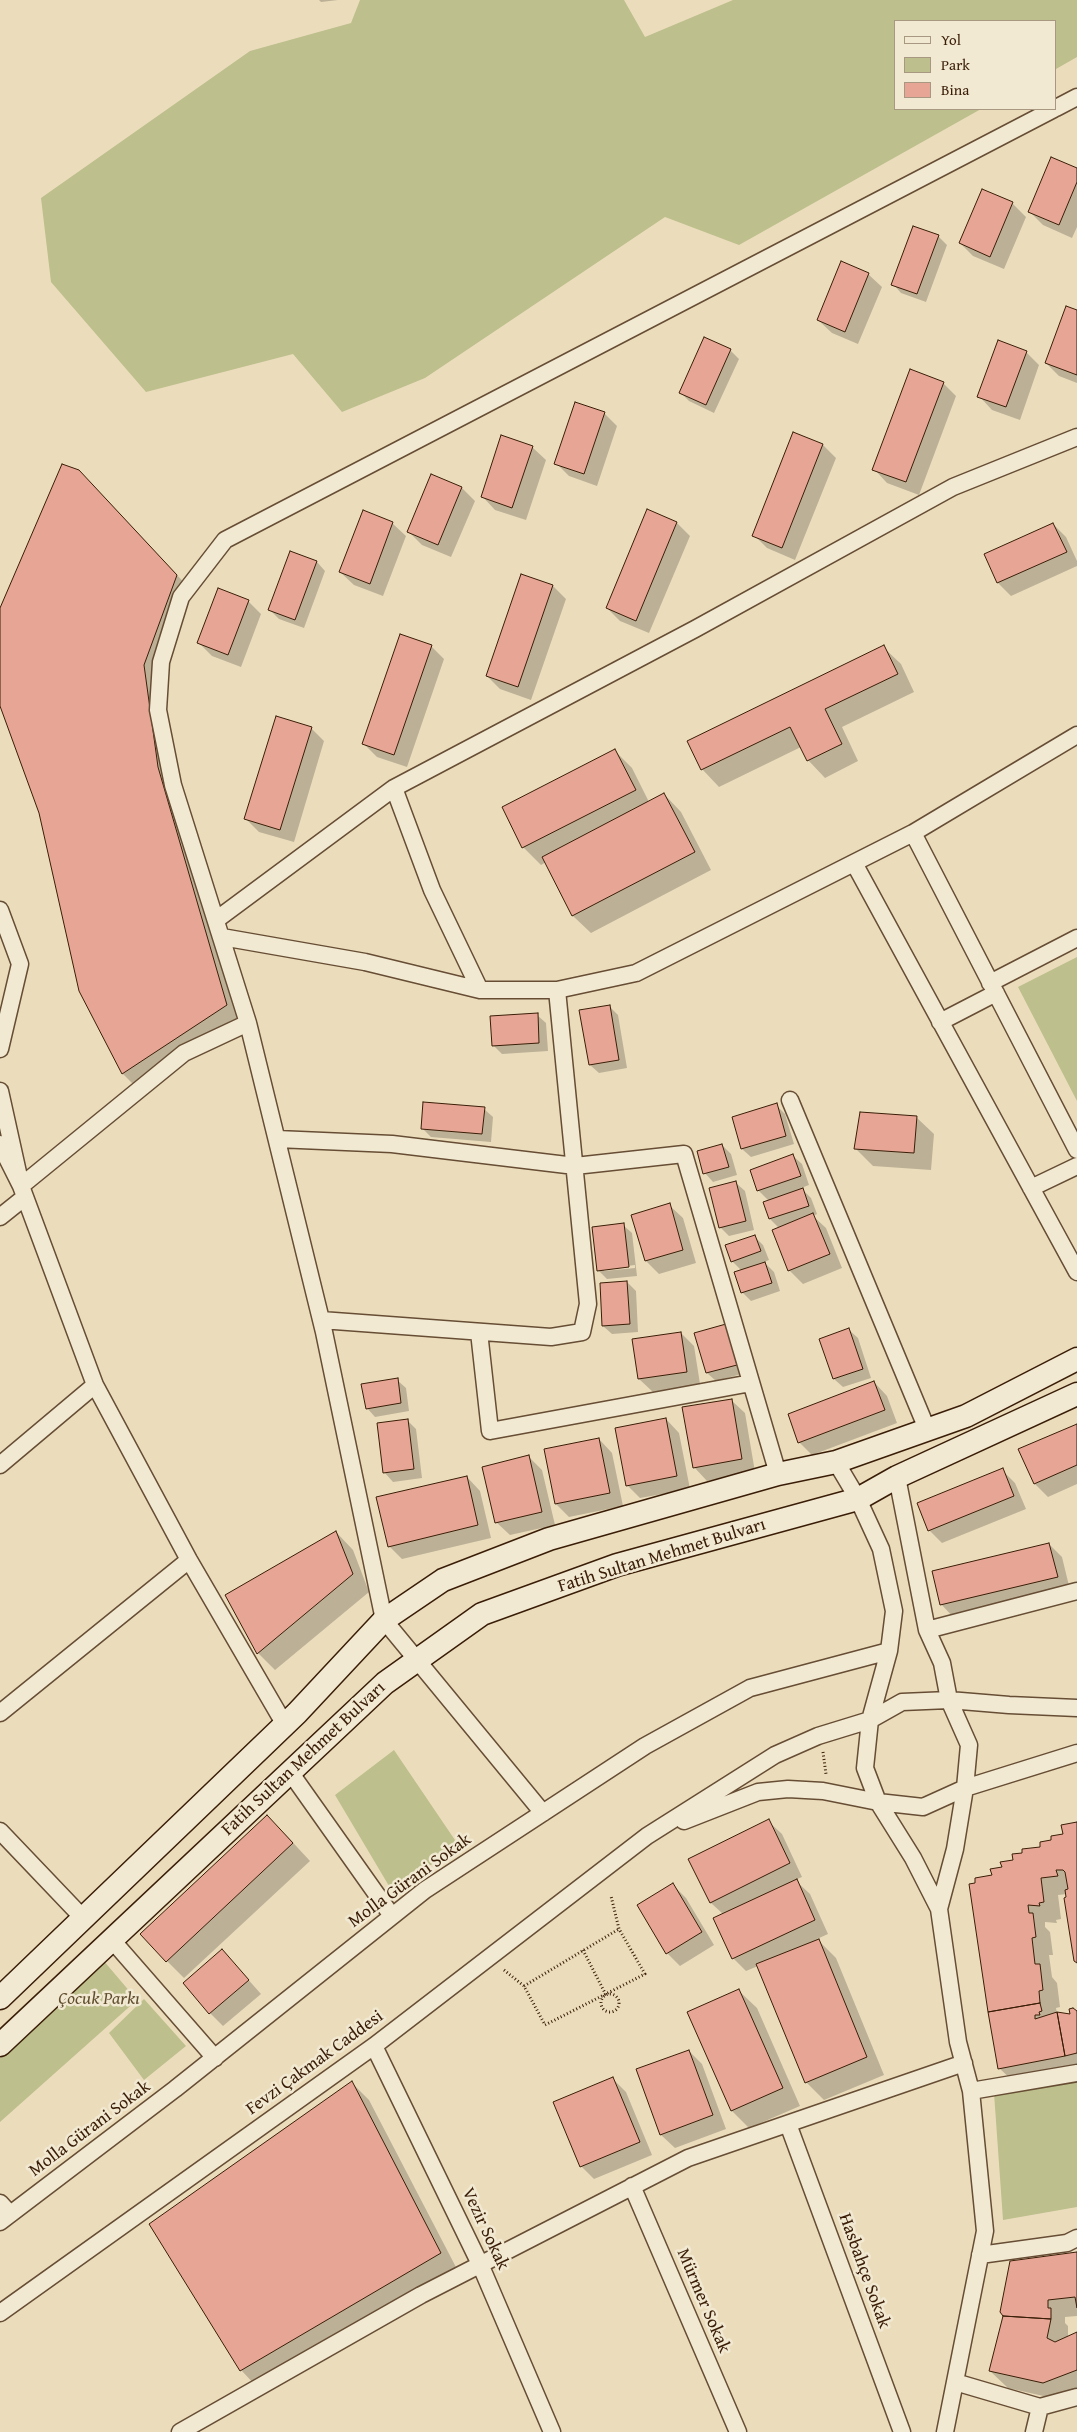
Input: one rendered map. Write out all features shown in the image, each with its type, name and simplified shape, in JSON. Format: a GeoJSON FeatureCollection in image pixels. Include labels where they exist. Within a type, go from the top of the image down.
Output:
{"type":"FeatureCollection","features":[{"type":"Feature","properties":{"kind":"main road","name":"Fatih Sultan Mehmet Bulvarı"},"geometry":{"type":"LineString","coordinates":[[0,1998],[285,1724],[384,1620],[443,1580],[548,1539],[778,1474],[836,1462],[966,1416],[1077,1359]]}},
{"type":"Feature","properties":{"kind":"main road","name":"Fatih Sultan Mehmet Bulvarı"},"geometry":{"type":"LineString","coordinates":[[0,2045],[385,1683],[482,1614],[617,1565],[858,1499],[897,1477],[1077,1394]]}},
{"type":"Feature","properties":{"kind":"street"},"geometry":{"type":"LineString","coordinates":[[1057,107],[1077,97]]}},
{"type":"Feature","properties":{"kind":"street"},"geometry":{"type":"LineString","coordinates":[[543,1813],[384,1620],[320,1320],[277,1139],[248,1023],[174,785],[158,710],[162,662],[181,597],[225,540],[1051,110]]}},
{"type":"Feature","properties":{"kind":"street"},"geometry":{"type":"LineString","coordinates":[[216,920],[394,788],[687,633],[953,487],[1077,437]]}},
{"type":"Feature","properties":{"kind":"street"},"geometry":{"type":"LineString","coordinates":[[222,937],[365,962],[480,990],[557,990],[636,973],[913,833],[1077,735]]}},
{"type":"Feature","properties":{"kind":"street"},"geometry":{"type":"LineString","coordinates":[[394,788],[432,890],[480,990]]}},
{"type":"Feature","properties":{"kind":"street"},"geometry":{"type":"LineString","coordinates":[[913,833],[1077,1150]]}},
{"type":"Feature","properties":{"kind":"street"},"geometry":{"type":"LineString","coordinates":[[854,863],[1077,1272]]}},
{"type":"Feature","properties":{"kind":"street"},"geometry":{"type":"LineString","coordinates":[[0,910],[20,964],[0,1049]]}},
{"type":"Feature","properties":{"kind":"street"},"geometry":{"type":"LineString","coordinates":[[940,1022],[1077,938]]}},
{"type":"Feature","properties":{"kind":"street"},"geometry":{"type":"LineString","coordinates":[[320,1320],[551,1337],[582,1332],[588,1304],[557,990]]}},
{"type":"Feature","properties":{"kind":"street"},"geometry":{"type":"LineString","coordinates":[[0,1217],[23,1192],[184,1053],[248,1023]]}},
{"type":"Feature","properties":{"kind":"street"},"geometry":{"type":"LineString","coordinates":[[0,1091],[23,1192]]}},
{"type":"Feature","properties":{"kind":"street"},"geometry":{"type":"LineString","coordinates":[[790,1100],[927,1429]]}},
{"type":"Feature","properties":{"kind":"street"},"geometry":{"type":"LineString","coordinates":[[277,1139],[392,1144],[575,1166],[684,1154],[778,1474]]}},
{"type":"Feature","properties":{"kind":"street"},"geometry":{"type":"LineString","coordinates":[[0,1144],[23,1192],[95,1385],[189,1560],[285,1724]]}},
{"type":"Feature","properties":{"kind":"street"},"geometry":{"type":"LineString","coordinates":[[1031,1188],[1077,1166]]}},
{"type":"Feature","properties":{"kind":"street"},"geometry":{"type":"LineString","coordinates":[[479,1332],[490,1431],[752,1383]]}},
{"type":"Feature","properties":{"kind":"street"},"geometry":{"type":"LineString","coordinates":[[0,1465],[95,1385]]}},
{"type":"Feature","properties":{"kind":"street"},"geometry":{"type":"LineString","coordinates":[[836,1462],[858,1499],[881,1549],[894,1611],[889,1651],[870,1720],[865,1768],[878,1802],[913,1858],[939,1908],[958,2042],[971,2091],[984,2231],[945,2432]]}},
{"type":"Feature","properties":{"kind":"street"},"geometry":{"type":"LineString","coordinates":[[897,1477],[927,1630],[942,1663],[949,1700],[969,1745],[965,1788],[955,1849],[939,1908]]}},
{"type":"Feature","properties":{"kind":"street"},"geometry":{"type":"LineString","coordinates":[[0,1713],[189,1560]]}},
{"type":"Feature","properties":{"kind":"street"},"geometry":{"type":"LineString","coordinates":[[927,1630],[1077,1591]]}},
{"type":"Feature","properties":{"kind":"street","name":"Molla Gürani Sokak"},"geometry":{"type":"LineString","coordinates":[[3,2213],[215,2058],[425,1890],[645,1746],[750,1688],[889,1651]]}},
{"type":"Feature","properties":{"kind":"street","name":"Fevzi Çakmak Caddesi"},"geometry":{"type":"LineString","coordinates":[[0,2313],[374,2046],[647,1836],[775,1755],[818,1736],[870,1720],[902,1702],[949,1700],[1077,1708]]}},
{"type":"Feature","properties":{"kind":"street","name":"Fevzi Çakmak Caddesi"},"geometry":{"type":"LineString","coordinates":[[647,1836],[758,1792],[788,1789],[823,1791],[878,1802],[923,1807],[965,1788],[1077,1754]]}},
{"type":"Feature","properties":{"kind":"street"},"geometry":{"type":"LineString","coordinates":[[290,1772],[392,1916]]}},
{"type":"Feature","properties":{"kind":"street"},"geometry":{"type":"LineString","coordinates":[[0,1831],[83,1918]]}},
{"type":"Feature","properties":{"kind":"street"},"geometry":{"type":"LineString","coordinates":[[112,1940],[215,2058]]}},
{"type":"Feature","properties":{"kind":"street","name":"Vezir Sokak"},"geometry":{"type":"LineString","coordinates":[[374,2046],[480,2264],[552,2432]]}},
{"type":"Feature","properties":{"kind":"street"},"geometry":{"type":"LineString","coordinates":[[180,2432],[421,2295],[688,2158],[964,2063]]}},
{"type":"Feature","properties":{"kind":"street"},"geometry":{"type":"LineString","coordinates":[[971,2091],[1077,2073]]}},
{"type":"Feature","properties":{"kind":"street","name":"Hasbahçe Sokak"},"geometry":{"type":"LineString","coordinates":[[788,2124],[902,2432]]}},
{"type":"Feature","properties":{"kind":"street","name":"Mürmer Sokak"},"geometry":{"type":"LineString","coordinates":[[632,2186],[738,2432]]}},
{"type":"Feature","properties":{"kind":"street"},"geometry":{"type":"LineString","coordinates":[[980,2254],[1067,2244],[1077,2238]]}},
{"type":"Feature","properties":{"kind":"street"},"geometry":{"type":"LineString","coordinates":[[955,2382],[1040,2407],[1077,2397]]}},
{"type":"Feature","properties":{"kind":"street"},"geometry":{"type":"LineString","coordinates":[[1034,2432],[1040,2407]]}},
{"type":"Feature","properties":{"kind":"path"},"geometry":{"type":"LineString","coordinates":[[823,1752],[826,1776]]}},
{"type":"Feature","properties":{"kind":"path"},"geometry":{"type":"LineString","coordinates":[[504,1970],[524,1986],[545,2025],[645,1974],[619,1929],[611,1896]]}},
{"type":"Feature","properties":{"kind":"path"},"geometry":{"type":"LineString","coordinates":[[524,1986],[619,1929]]}},
{"type":"Feature","properties":{"kind":"path"},"geometry":{"type":"LineString","coordinates":[[583,1950],[606,1995]]}},
{"type":"Feature","properties":{"kind":"path"},"geometry":{"type":"LineString","coordinates":[[611,1994],[618,1998],[619,2004],[615,2011],[608,2012],[602,2006],[602,2000],[606,1995],[611,1994]]}},
{"type":"Feature","properties":{"kind":"green space"},"geometry":{"type":"Polygon","coordinates":[[[360,0],[624,0],[645,37],[733,0],[1077,0],[1077,57],[1057,68],[1057,20],[894,20],[894,110],[979,110],[739,245],[665,217],[425,378],[342,412],[293,354],[146,392],[51,282],[41,198],[250,51],[351,23],[360,0]]]}},
{"type":"Feature","properties":{"kind":"green space"},"geometry":{"type":"Polygon","coordinates":[[[1077,957],[1077,1101],[1018,987],[1077,957]]]}},
{"type":"Feature","properties":{"kind":"green space"},"geometry":{"type":"Polygon","coordinates":[[[394,1750],[459,1846],[392,1891],[335,1795],[394,1750]]]}},
{"type":"Feature","properties":{"kind":"green space","name":"Çocuk Parkı"},"geometry":{"type":"Polygon","coordinates":[[[103,1960],[137,2000],[0,2122],[0,2058],[103,1960]]]}},
{"type":"Feature","properties":{"kind":"green space"},"geometry":{"type":"Polygon","coordinates":[[[144,1999],[186,2046],[144,2080],[109,2033],[144,1999]]]}},
{"type":"Feature","properties":{"kind":"green space"},"geometry":{"type":"Polygon","coordinates":[[[1077,2080],[1077,2207],[1003,2220],[994,2093],[1077,2080]]]}},
{"type":"Feature","properties":{"kind":"building"},"geometry":{"type":"Polygon","coordinates":[[[1051,157],[1077,168],[1077,182],[1059,225],[1028,212],[1051,157]]]}},
{"type":"Feature","properties":{"kind":"building"},"geometry":{"type":"Polygon","coordinates":[[[982,189],[1013,202],[990,257],[959,243],[982,189]]]}},
{"type":"Feature","properties":{"kind":"building"},"geometry":{"type":"Polygon","coordinates":[[[913,226],[939,235],[917,294],[891,285],[913,226]]]}},
{"type":"Feature","properties":{"kind":"building"},"geometry":{"type":"Polygon","coordinates":[[[841,261],[869,273],[845,332],[817,320],[841,261]]]}},
{"type":"Feature","properties":{"kind":"building"},"geometry":{"type":"Polygon","coordinates":[[[1066,306],[1077,310],[1077,375],[1045,363],[1066,306]]]}},
{"type":"Feature","properties":{"kind":"building"},"geometry":{"type":"Polygon","coordinates":[[[704,337],[731,349],[706,405],[679,393],[704,337]]]}},
{"type":"Feature","properties":{"kind":"building"},"geometry":{"type":"Polygon","coordinates":[[[998,340],[1027,351],[1006,407],[977,397],[998,340]]]}},
{"type":"Feature","properties":{"kind":"building"},"geometry":{"type":"Polygon","coordinates":[[[910,369],[944,382],[906,482],[872,470],[910,369]]]}},
{"type":"Feature","properties":{"kind":"building"},"geometry":{"type":"Polygon","coordinates":[[[575,402],[605,412],[584,474],[554,464],[575,402]]]}},
{"type":"Feature","properties":{"kind":"building"},"geometry":{"type":"Polygon","coordinates":[[[793,432],[823,444],[782,548],[752,536],[793,432]]]}},
{"type":"Feature","properties":{"kind":"building"},"geometry":{"type":"Polygon","coordinates":[[[501,435],[533,446],[512,508],[481,497],[501,435]]]}},
{"type":"Feature","properties":{"kind":"building"},"geometry":{"type":"Polygon","coordinates":[[[62,464],[79,470],[177,575],[144,665],[158,767],[227,1005],[122,1074],[79,991],[39,813],[0,706],[0,608],[62,464]]]}},
{"type":"Feature","properties":{"kind":"building"},"geometry":{"type":"Polygon","coordinates":[[[431,474],[462,487],[438,545],[407,532],[431,474]]]}},
{"type":"Feature","properties":{"kind":"building"},"geometry":{"type":"Polygon","coordinates":[[[647,509],[677,522],[636,621],[606,608],[647,509]]]}},
{"type":"Feature","properties":{"kind":"building"},"geometry":{"type":"Polygon","coordinates":[[[363,510],[393,522],[370,584],[339,572],[363,510]]]}},
{"type":"Feature","properties":{"kind":"building"},"geometry":{"type":"Polygon","coordinates":[[[1053,523],[1067,552],[997,583],[984,554],[1053,523]]]}},
{"type":"Feature","properties":{"kind":"building"},"geometry":{"type":"Polygon","coordinates":[[[290,551],[317,561],[295,620],[268,610],[290,551]]]}},
{"type":"Feature","properties":{"kind":"building"},"geometry":{"type":"Polygon","coordinates":[[[521,574],[553,585],[518,687],[486,676],[521,574]]]}},
{"type":"Feature","properties":{"kind":"building"},"geometry":{"type":"Polygon","coordinates":[[[218,588],[249,600],[228,655],[197,643],[218,588]]]}},
{"type":"Feature","properties":{"kind":"building"},"geometry":{"type":"Polygon","coordinates":[[[400,634],[432,645],[394,755],[362,744],[400,634]]]}},
{"type":"Feature","properties":{"kind":"building"},"geometry":{"type":"Polygon","coordinates":[[[884,645],[898,674],[825,709],[842,744],[807,761],[790,727],[701,770],[687,741],[884,645]]]}},
{"type":"Feature","properties":{"kind":"building"},"geometry":{"type":"Polygon","coordinates":[[[276,716],[312,727],[280,830],[244,819],[276,716]]]}},
{"type":"Feature","properties":{"kind":"building"},"geometry":{"type":"Polygon","coordinates":[[[615,749],[636,790],[522,848],[502,807],[615,749]]]}},
{"type":"Feature","properties":{"kind":"building"},"geometry":{"type":"Polygon","coordinates":[[[664,793],[695,852],[572,916],[542,857],[664,793]]]}},
{"type":"Feature","properties":{"kind":"building"},"geometry":{"type":"Polygon","coordinates":[[[610,1005],[619,1060],[589,1065],[579,1010],[610,1005]]]}},
{"type":"Feature","properties":{"kind":"building"},"geometry":{"type":"Polygon","coordinates":[[[538,1013],[539,1043],[492,1046],[490,1016],[538,1013]]]}},
{"type":"Feature","properties":{"kind":"building"},"geometry":{"type":"Polygon","coordinates":[[[423,1102],[485,1107],[482,1134],[421,1129],[423,1102]]]}},
{"type":"Feature","properties":{"kind":"building"},"geometry":{"type":"Polygon","coordinates":[[[777,1103],[786,1136],[741,1149],[732,1117],[777,1103]]]}},
{"type":"Feature","properties":{"kind":"building"},"geometry":{"type":"Polygon","coordinates":[[[860,1112],[917,1116],[914,1153],[854,1149],[860,1112]]]}},
{"type":"Feature","properties":{"kind":"building"},"geometry":{"type":"Polygon","coordinates":[[[722,1144],[729,1167],[703,1174],[697,1151],[722,1144]]]}},
{"type":"Feature","properties":{"kind":"building"},"geometry":{"type":"Polygon","coordinates":[[[793,1154],[801,1176],[757,1191],[750,1170],[793,1154]]]}},
{"type":"Feature","properties":{"kind":"building"},"geometry":{"type":"Polygon","coordinates":[[[736,1181],[746,1221],[719,1228],[709,1188],[736,1181]]]}},
{"type":"Feature","properties":{"kind":"building"},"geometry":{"type":"Polygon","coordinates":[[[803,1188],[809,1206],[769,1219],[763,1202],[803,1188]]]}},
{"type":"Feature","properties":{"kind":"building"},"geometry":{"type":"Polygon","coordinates":[[[670,1203],[683,1250],[645,1261],[631,1215],[670,1203]]]}},
{"type":"Feature","properties":{"kind":"building"},"geometry":{"type":"Polygon","coordinates":[[[813,1213],[830,1254],[788,1271],[772,1230],[813,1213]]]}},
{"type":"Feature","properties":{"kind":"building"},"geometry":{"type":"Polygon","coordinates":[[[624,1223],[629,1267],[597,1271],[592,1227],[624,1223]]]}},
{"type":"Feature","properties":{"kind":"building"},"geometry":{"type":"Polygon","coordinates":[[[755,1235],[761,1251],[731,1262],[725,1245],[755,1235]]]}},
{"type":"Feature","properties":{"kind":"building"},"geometry":{"type":"Polygon","coordinates":[[[765,1262],[772,1283],[741,1293],[734,1272],[765,1262]]]}},
{"type":"Feature","properties":{"kind":"building"},"geometry":{"type":"Polygon","coordinates":[[[627,1281],[630,1324],[602,1326],[600,1283],[627,1281]]]}},
{"type":"Feature","properties":{"kind":"building"},"geometry":{"type":"Polygon","coordinates":[[[726,1324],[737,1365],[706,1373],[694,1333],[726,1324]]]}},
{"type":"Feature","properties":{"kind":"building"},"geometry":{"type":"Polygon","coordinates":[[[849,1328],[863,1369],[833,1379],[819,1339],[849,1328]]]}},
{"type":"Feature","properties":{"kind":"building"},"geometry":{"type":"Polygon","coordinates":[[[681,1332],[687,1372],[638,1379],[632,1339],[681,1332]]]}},
{"type":"Feature","properties":{"kind":"building"},"geometry":{"type":"Polygon","coordinates":[[[398,1378],[401,1403],[366,1409],[361,1384],[398,1378]]]}},
{"type":"Feature","properties":{"kind":"building"},"geometry":{"type":"Polygon","coordinates":[[[874,1381],[885,1410],[798,1443],[788,1414],[874,1381]]]}},
{"type":"Feature","properties":{"kind":"building"},"geometry":{"type":"Polygon","coordinates":[[[732,1399],[742,1459],[693,1468],[682,1407],[732,1399]]]}},
{"type":"Feature","properties":{"kind":"building"},"geometry":{"type":"Polygon","coordinates":[[[666,1418],[677,1476],[626,1486],[615,1428],[666,1418]]]}},
{"type":"Feature","properties":{"kind":"building"},"geometry":{"type":"Polygon","coordinates":[[[408,1419],[414,1469],[383,1473],[377,1423],[408,1419]]]}},
{"type":"Feature","properties":{"kind":"building"},"geometry":{"type":"Polygon","coordinates":[[[1077,1424],[1077,1465],[1034,1484],[1018,1449],[1077,1424]]]}},
{"type":"Feature","properties":{"kind":"building"},"geometry":{"type":"Polygon","coordinates":[[[599,1438],[610,1493],[555,1504],[544,1449],[599,1438]]]}},
{"type":"Feature","properties":{"kind":"building"},"geometry":{"type":"Polygon","coordinates":[[[529,1455],[542,1512],[495,1523],[482,1467],[529,1455]]]}},
{"type":"Feature","properties":{"kind":"building"},"geometry":{"type":"Polygon","coordinates":[[[1003,1468],[1014,1496],[928,1531],[917,1503],[1003,1468]]]}},
{"type":"Feature","properties":{"kind":"building"},"geometry":{"type":"Polygon","coordinates":[[[467,1476],[478,1525],[388,1547],[376,1497],[467,1476]]]}},
{"type":"Feature","properties":{"kind":"building"},"geometry":{"type":"Polygon","coordinates":[[[336,1531],[353,1574],[257,1654],[225,1595],[336,1531]]]}},
{"type":"Feature","properties":{"kind":"building"},"geometry":{"type":"Polygon","coordinates":[[[1049,1543],[1058,1577],[940,1605],[932,1571],[1049,1543]]]}},
{"type":"Feature","properties":{"kind":"building"},"geometry":{"type":"Polygon","coordinates":[[[267,1815],[293,1843],[166,1962],[140,1934],[267,1815]]]}},
{"type":"Feature","properties":{"kind":"building"},"geometry":{"type":"Polygon","coordinates":[[[769,1819],[790,1863],[710,1903],[688,1859],[769,1819]]]}},
{"type":"Feature","properties":{"kind":"building"},"geometry":{"type":"Polygon","coordinates":[[[1077,1822],[1077,1963],[1074,1961],[1064,1898],[1066,1897],[1065,1890],[1068,1889],[1065,1872],[1063,1870],[1056,1870],[1058,1876],[1041,1878],[1044,1902],[1039,1903],[1040,1906],[1028,1905],[1029,1913],[1033,1913],[1036,1937],[1032,1938],[1035,1964],[1040,1964],[1043,1990],[1039,1991],[1040,2003],[988,2012],[969,1884],[975,1883],[975,1878],[992,1875],[990,1869],[1002,1867],[1000,1862],[1013,1860],[1012,1854],[1022,1853],[1022,1849],[1040,1847],[1040,1842],[1051,1840],[1051,1836],[1063,1834],[1061,1825],[1077,1822]]]}},
{"type":"Feature","properties":{"kind":"building"},"geometry":{"type":"Polygon","coordinates":[[[797,1879],[815,1920],[732,1959],[713,1918],[797,1879]]]}},
{"type":"Feature","properties":{"kind":"building"},"geometry":{"type":"Polygon","coordinates":[[[673,1883],[702,1932],[666,1954],[637,1905],[673,1883]]]}},
{"type":"Feature","properties":{"kind":"building"},"geometry":{"type":"Polygon","coordinates":[[[819,1939],[867,2057],[805,2083],[756,1964],[819,1939]]]}},
{"type":"Feature","properties":{"kind":"building"},"geometry":{"type":"Polygon","coordinates":[[[222,1949],[249,1980],[209,2014],[183,1983],[222,1949]]]}},
{"type":"Feature","properties":{"kind":"building"},"geometry":{"type":"Polygon","coordinates":[[[739,1989],[783,2088],[731,2111],[687,2012],[739,1989]]]}},
{"type":"Feature","properties":{"kind":"building"},"geometry":{"type":"Polygon","coordinates":[[[1040,2003],[1042,2011],[1039,2012],[1040,2015],[1035,2015],[1035,2019],[1057,2012],[1065,2056],[998,2069],[988,2012],[1040,2003]]]}},
{"type":"Feature","properties":{"kind":"building"},"geometry":{"type":"Polygon","coordinates":[[[1073,2008],[1077,2011],[1077,2053],[1065,2056],[1057,2012],[1070,2014],[1069,2009],[1073,2008]]]}},
{"type":"Feature","properties":{"kind":"building"},"geometry":{"type":"Polygon","coordinates":[[[689,2050],[713,2115],[660,2135],[636,2069],[689,2050]]]}},
{"type":"Feature","properties":{"kind":"building"},"geometry":{"type":"Polygon","coordinates":[[[613,2077],[640,2142],[580,2167],[553,2102],[613,2077]]]}},
{"type":"Feature","properties":{"kind":"building"},"geometry":{"type":"Polygon","coordinates":[[[352,2081],[441,2253],[240,2371],[149,2224],[352,2081]]]}},
{"type":"Feature","properties":{"kind":"building"},"geometry":{"type":"Polygon","coordinates":[[[1077,2252],[1077,2308],[1075,2297],[1048,2300],[1048,2308],[1051,2308],[1051,2319],[1003,2316],[1000,2312],[1010,2261],[1077,2252]]]}},
{"type":"Feature","properties":{"kind":"building"},"geometry":{"type":"Polygon","coordinates":[[[1003,2316],[1051,2319],[1047,2338],[1055,2342],[1077,2332],[1077,2370],[1043,2383],[989,2371],[1003,2316]]]}}]}
